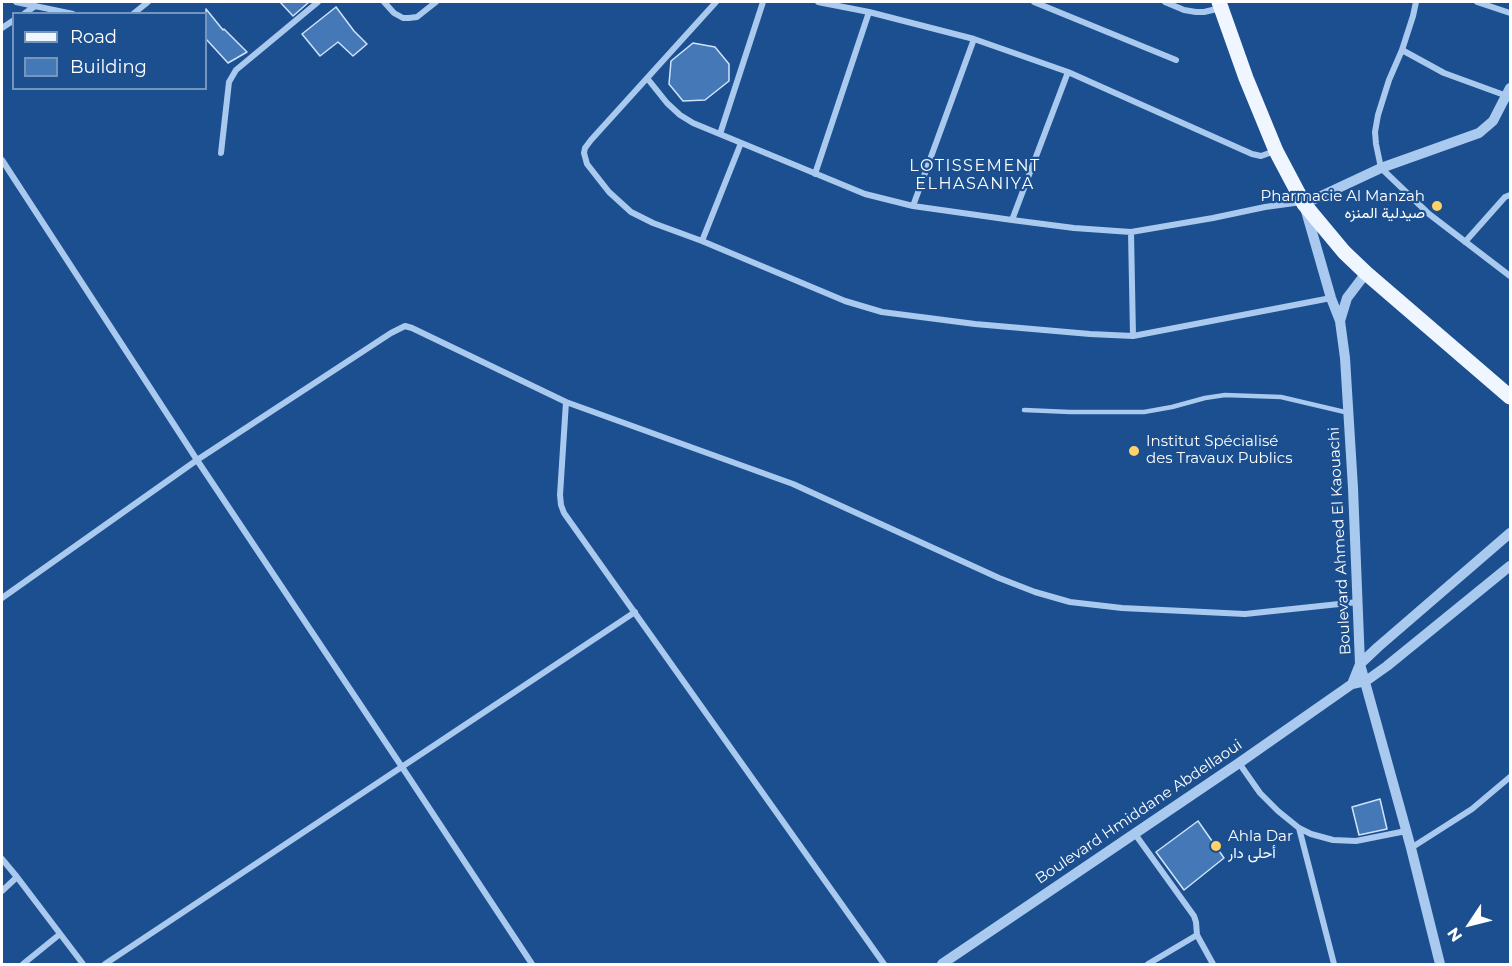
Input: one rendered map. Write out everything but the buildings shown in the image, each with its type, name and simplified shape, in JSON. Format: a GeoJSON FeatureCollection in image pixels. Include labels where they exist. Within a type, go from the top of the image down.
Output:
{"type":"FeatureCollection","features":[{"type":"Feature","properties":{"kind":"main road"},"geometry":{"type":"LineString","coordinates":[[1221,4],[1246,78],[1275,151],[1303,203],[1344,252],[1366,273],[1510,397]]}},
{"type":"Feature","properties":{"kind":"street"},"geometry":{"type":"LineString","coordinates":[[16,2],[64,12]]}},
{"type":"Feature","properties":{"kind":"street"},"geometry":{"type":"LineString","coordinates":[[135,12],[148,2]]}},
{"type":"Feature","properties":{"kind":"street"},"geometry":{"type":"LineString","coordinates":[[221,153],[229,82],[236,70],[318,2]]}},
{"type":"Feature","properties":{"kind":"street"},"geometry":{"type":"LineString","coordinates":[[384,2],[394,13],[403,18],[409,18],[417,17],[436,2]]}},
{"type":"Feature","properties":{"kind":"street"},"geometry":{"type":"LineString","coordinates":[[716,2],[585,148],[587,164],[609,192],[631,212],[653,223],[845,301],[882,312],[975,324],[1133,336],[1331,298]]}},
{"type":"Feature","properties":{"kind":"street"},"geometry":{"type":"LineString","coordinates":[[720,134],[763,2]]}},
{"type":"Feature","properties":{"kind":"street"},"geometry":{"type":"LineString","coordinates":[[818,2],[868,12],[974,39],[1068,72],[1252,154],[1261,156],[1275,151]]}},
{"type":"Feature","properties":{"kind":"street"},"geometry":{"type":"LineString","coordinates":[[1034,2],[1176,60]]}},
{"type":"Feature","properties":{"kind":"street"},"geometry":{"type":"LineString","coordinates":[[1165,2],[1196,12],[1204,12],[1221,4]]}},
{"type":"Feature","properties":{"kind":"street"},"geometry":{"type":"LineString","coordinates":[[1416,2],[1402,50],[1383,99],[1375,132],[1381,168],[1429,214],[1510,276]]}},
{"type":"Feature","properties":{"kind":"street"},"geometry":{"type":"LineString","coordinates":[[1477,2],[1510,13]]}},
{"type":"Feature","properties":{"kind":"street"},"geometry":{"type":"LineString","coordinates":[[27,12],[35,6]]}},
{"type":"Feature","properties":{"kind":"street"},"geometry":{"type":"LineString","coordinates":[[815,174],[868,12]]}},
{"type":"Feature","properties":{"kind":"street"},"geometry":{"type":"LineString","coordinates":[[913,206],[974,39]]}},
{"type":"Feature","properties":{"kind":"street"},"geometry":{"type":"LineString","coordinates":[[646,78],[667,103],[693,123],[865,194],[913,206],[1074,228],[1131,232],[1264,207],[1303,203],[1381,168],[1479,133],[1493,121],[1509,92],[1444,73],[1402,50]]}},
{"type":"Feature","properties":{"kind":"street"},"geometry":{"type":"LineString","coordinates":[[1012,220],[1068,72]]}},
{"type":"Feature","properties":{"kind":"street"},"geometry":{"type":"LineString","coordinates":[[702,241],[741,143]]}},
{"type":"Feature","properties":{"kind":"street"},"geometry":{"type":"LineString","coordinates":[[2,160],[532,964]]}},
{"type":"Feature","properties":{"kind":"street"},"geometry":{"type":"LineString","coordinates":[[1465,242],[1505,197],[1510,195]]}},
{"type":"Feature","properties":{"kind":"street","name":"Boulevard Ahmed El Kaouachi"},"geometry":{"type":"LineString","coordinates":[[1303,203],[1340,321],[1345,358],[1360,664],[1411,848],[1440,964]]}},
{"type":"Feature","properties":{"kind":"street"},"geometry":{"type":"LineString","coordinates":[[1131,232],[1133,336]]}},
{"type":"Feature","properties":{"kind":"street","name":"Boulevard Ahmed El Kaouachi"},"geometry":{"type":"LineString","coordinates":[[1340,321],[1347,298],[1366,273]]}},
{"type":"Feature","properties":{"kind":"street"},"geometry":{"type":"LineString","coordinates":[[2,598],[198,460],[405,326],[567,402],[793,484],[999,578],[1071,603],[1245,614],[1358,602]]}},
{"type":"Feature","properties":{"kind":"street"},"geometry":{"type":"LineString","coordinates":[[567,402],[560,495],[561,505],[568,519],[884,964]]}},
{"type":"Feature","properties":{"kind":"street"},"geometry":{"type":"LineString","coordinates":[[1352,684],[1360,664],[1377,646],[1510,533]]}},
{"type":"Feature","properties":{"kind":"street","name":"Boulevard Hmiddane Abdellaoui"},"geometry":{"type":"LineString","coordinates":[[942,964],[1352,684],[1366,681],[1510,566]]}},
{"type":"Feature","properties":{"kind":"street"},"geometry":{"type":"LineString","coordinates":[[105,964],[635,612]]}},
{"type":"Feature","properties":{"kind":"street"},"geometry":{"type":"LineString","coordinates":[[1239,763],[1260,793],[1278,811],[1299,828],[1311,834],[1333,840],[1356,841],[1406,831]]}},
{"type":"Feature","properties":{"kind":"street"},"geometry":{"type":"LineString","coordinates":[[1411,848],[1472,809],[1510,777]]}},
{"type":"Feature","properties":{"kind":"street"},"geometry":{"type":"LineString","coordinates":[[1299,828],[1334,964]]}},
{"type":"Feature","properties":{"kind":"street"},"geometry":{"type":"LineString","coordinates":[[1134,834],[1194,916],[1197,935],[1213,964]]}},
{"type":"Feature","properties":{"kind":"street"},"geometry":{"type":"LineString","coordinates":[[2,859],[83,964]]}},
{"type":"Feature","properties":{"kind":"street"},"geometry":{"type":"LineString","coordinates":[[2,891],[17,877]]}},
{"type":"Feature","properties":{"kind":"street"},"geometry":{"type":"LineString","coordinates":[[22,964],[60,934]]}},
{"type":"Feature","properties":{"kind":"street"},"geometry":{"type":"LineString","coordinates":[[1148,964],[1197,935]]}},
{"type":"Feature","properties":{"kind":"lane"},"geometry":{"type":"LineString","coordinates":[[1024,410],[1144,412],[1225,394],[1281,397],[1349,413]]}},
{"type":"Feature","properties":{"kind":"place","name":"Pharmacie Al Manzah صيدلية المنزه"},"geometry":{"type":"Point","coordinates":[1437,206]}},
{"type":"Feature","properties":{"kind":"place","name":"Institut Spécialisé des Travaux Publics"},"geometry":{"type":"Point","coordinates":[1134,451]}},
{"type":"Feature","properties":{"kind":"place","name":"Ahla Dar أحلى دار"},"geometry":{"type":"Point","coordinates":[1216,846]}},
{"type":"Feature","properties":{"kind":"district","name":"LOTISSEMENT ELHASANIYA"},"geometry":{"type":"Point","coordinates":[975,175]}}]}
